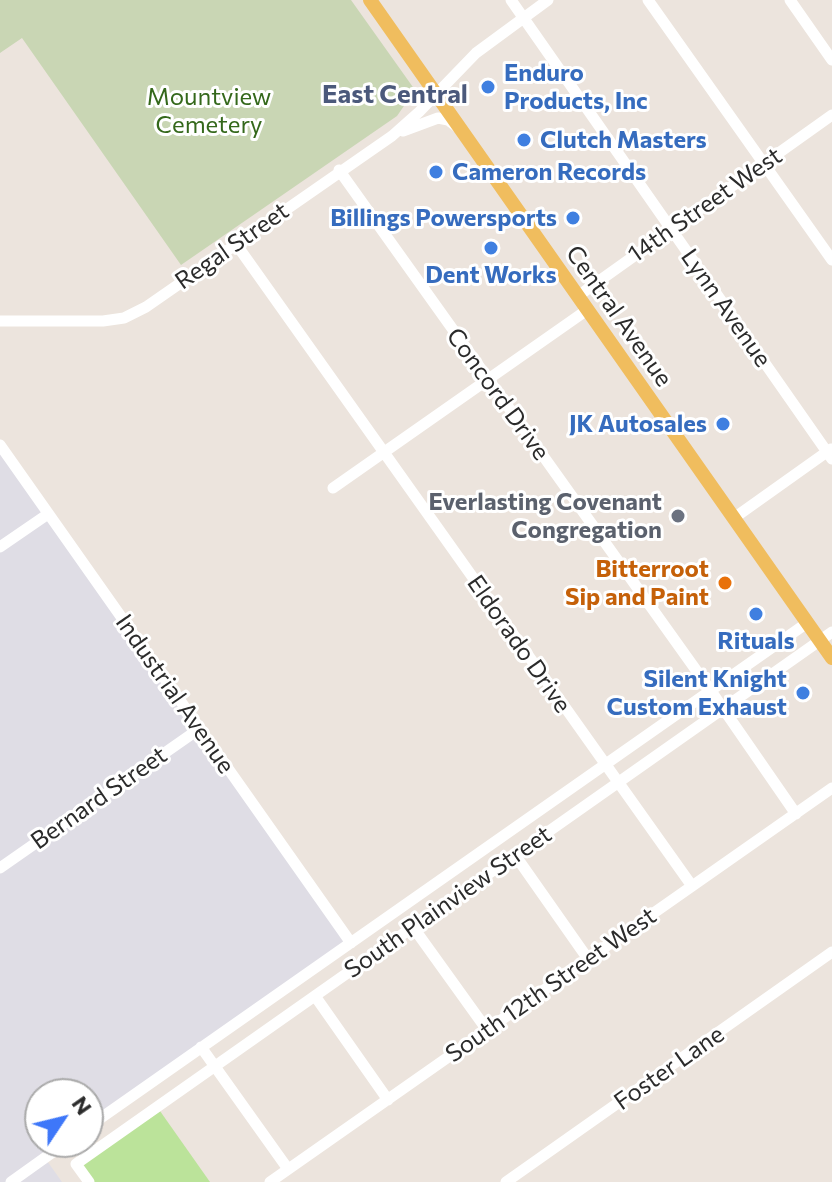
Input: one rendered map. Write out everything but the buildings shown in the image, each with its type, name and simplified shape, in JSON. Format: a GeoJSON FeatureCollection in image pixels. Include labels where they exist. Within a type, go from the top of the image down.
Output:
{"type":"FeatureCollection","features":[{"type":"Feature","properties":{"kind":"main road","name":"Central Avenue"},"geometry":{"type":"LineString","coordinates":[[370,0],[807,623],[826,636],[832,658]]}},
{"type":"Feature","properties":{"kind":"street","name":"Lynn Avenue"},"geometry":{"type":"LineString","coordinates":[[511,0],[830,453]]}},
{"type":"Feature","properties":{"kind":"street","name":"Regal Street"},"geometry":{"type":"LineString","coordinates":[[0,321],[103,321],[124,318],[146,307],[392,136],[476,53],[548,0]]}},
{"type":"Feature","properties":{"kind":"street"},"geometry":{"type":"LineString","coordinates":[[648,0],[832,260]]}},
{"type":"Feature","properties":{"kind":"street"},"geometry":{"type":"LineString","coordinates":[[790,0],[832,60]]}},
{"type":"Feature","properties":{"kind":"street","name":"14th Street West"},"geometry":{"type":"LineString","coordinates":[[578,296],[832,115]]}},
{"type":"Feature","properties":{"kind":"street"},"geometry":{"type":"LineString","coordinates":[[392,136],[438,118],[448,120],[462,131]]}},
{"type":"Feature","properties":{"kind":"street","name":"Concord Drive"},"geometry":{"type":"LineString","coordinates":[[339,170],[796,814]]}},
{"type":"Feature","properties":{"kind":"street","name":"Eldorado Drive"},"geometry":{"type":"LineString","coordinates":[[236,244],[692,886]]}},
{"type":"Feature","properties":{"kind":"street"},"geometry":{"type":"LineString","coordinates":[[333,488],[587,310]]}},
{"type":"Feature","properties":{"kind":"street","name":"Industrial Avenue"},"geometry":{"type":"LineString","coordinates":[[0,445],[351,943]]}},
{"type":"Feature","properties":{"kind":"street"},"geometry":{"type":"LineString","coordinates":[[734,518],[830,453]]}},
{"type":"Feature","properties":{"kind":"street"},"geometry":{"type":"LineString","coordinates":[[0,547],[48,514]]}},
{"type":"Feature","properties":{"kind":"street","name":"South Plainview Street"},"geometry":{"type":"LineString","coordinates":[[104,1116],[807,623]]}},
{"type":"Feature","properties":{"kind":"street","name":"South Plainview Street"},"geometry":{"type":"LineString","coordinates":[[89,1182],[76,1164],[826,636]]}},
{"type":"Feature","properties":{"kind":"street","name":"Bernard Street"},"geometry":{"type":"LineString","coordinates":[[0,868],[199,729]]}},
{"type":"Feature","properties":{"kind":"street","name":"South 12th Street West"},"geometry":{"type":"LineString","coordinates":[[270,1182],[832,788]]}},
{"type":"Feature","properties":{"kind":"street"},"geometry":{"type":"LineString","coordinates":[[515,855],[588,959]]}},
{"type":"Feature","properties":{"kind":"street"},"geometry":{"type":"LineString","coordinates":[[413,927],[487,1030]]}},
{"type":"Feature","properties":{"kind":"street","name":"Foster Lane"},"geometry":{"type":"LineString","coordinates":[[506,1182],[832,952]]}},
{"type":"Feature","properties":{"kind":"street"},"geometry":{"type":"LineString","coordinates":[[315,996],[388,1100]]}},
{"type":"Feature","properties":{"kind":"street"},"geometry":{"type":"LineString","coordinates":[[201,1047],[288,1169]]}},
{"type":"Feature","properties":{"kind":"street"},"geometry":{"type":"LineString","coordinates":[[11,1182],[45,1158]]}},
{"type":"Feature","properties":{"kind":"shaded area"},"geometry":{"type":"Polygon","coordinates":[[[0,446],[351,943],[104,1117],[104,1078],[24,1078],[24,1158],[45,1158],[62,1182],[0,1182],[0,446]]]}},
{"type":"Feature","properties":{"kind":"green space","name":"Mountview Cemetery"},"geometry":{"type":"Polygon","coordinates":[[[0,0],[351,0],[415,90],[397,116],[181,265],[22,38],[0,53],[0,0]]]}},
{"type":"Feature","properties":{"kind":"green space"},"geometry":{"type":"Polygon","coordinates":[[[160,1111],[210,1182],[92,1182],[81,1166],[92,1158],[104,1158],[104,1150],[160,1111]]]}},
{"type":"Feature","properties":{"kind":"place","name":"Enduro Products, Inc"},"geometry":{"type":"Point","coordinates":[488,87]}},
{"type":"Feature","properties":{"kind":"place","name":"Clutch Masters"},"geometry":{"type":"Point","coordinates":[524,140]}},
{"type":"Feature","properties":{"kind":"place","name":"Cameron Records"},"geometry":{"type":"Point","coordinates":[436,172]}},
{"type":"Feature","properties":{"kind":"place","name":"Billings Powersports"},"geometry":{"type":"Point","coordinates":[573,218]}},
{"type":"Feature","properties":{"kind":"place","name":"Dent Works"},"geometry":{"type":"Point","coordinates":[491,248]}},
{"type":"Feature","properties":{"kind":"place","name":"JK Autosales"},"geometry":{"type":"Point","coordinates":[723,424]}},
{"type":"Feature","properties":{"kind":"place","name":"Everlasting Covenant Congregation"},"geometry":{"type":"Point","coordinates":[678,516]}},
{"type":"Feature","properties":{"kind":"place","name":"Bitterroot Sip and Paint"},"geometry":{"type":"Point","coordinates":[725,583]}},
{"type":"Feature","properties":{"kind":"place","name":"Rituals"},"geometry":{"type":"Point","coordinates":[756,614]}},
{"type":"Feature","properties":{"kind":"place","name":"Silent Knight Custom Exhaust"},"geometry":{"type":"Point","coordinates":[803,693]}},
{"type":"Feature","properties":{"kind":"district","name":"East Central"},"geometry":{"type":"Point","coordinates":[395,94]}}]}
